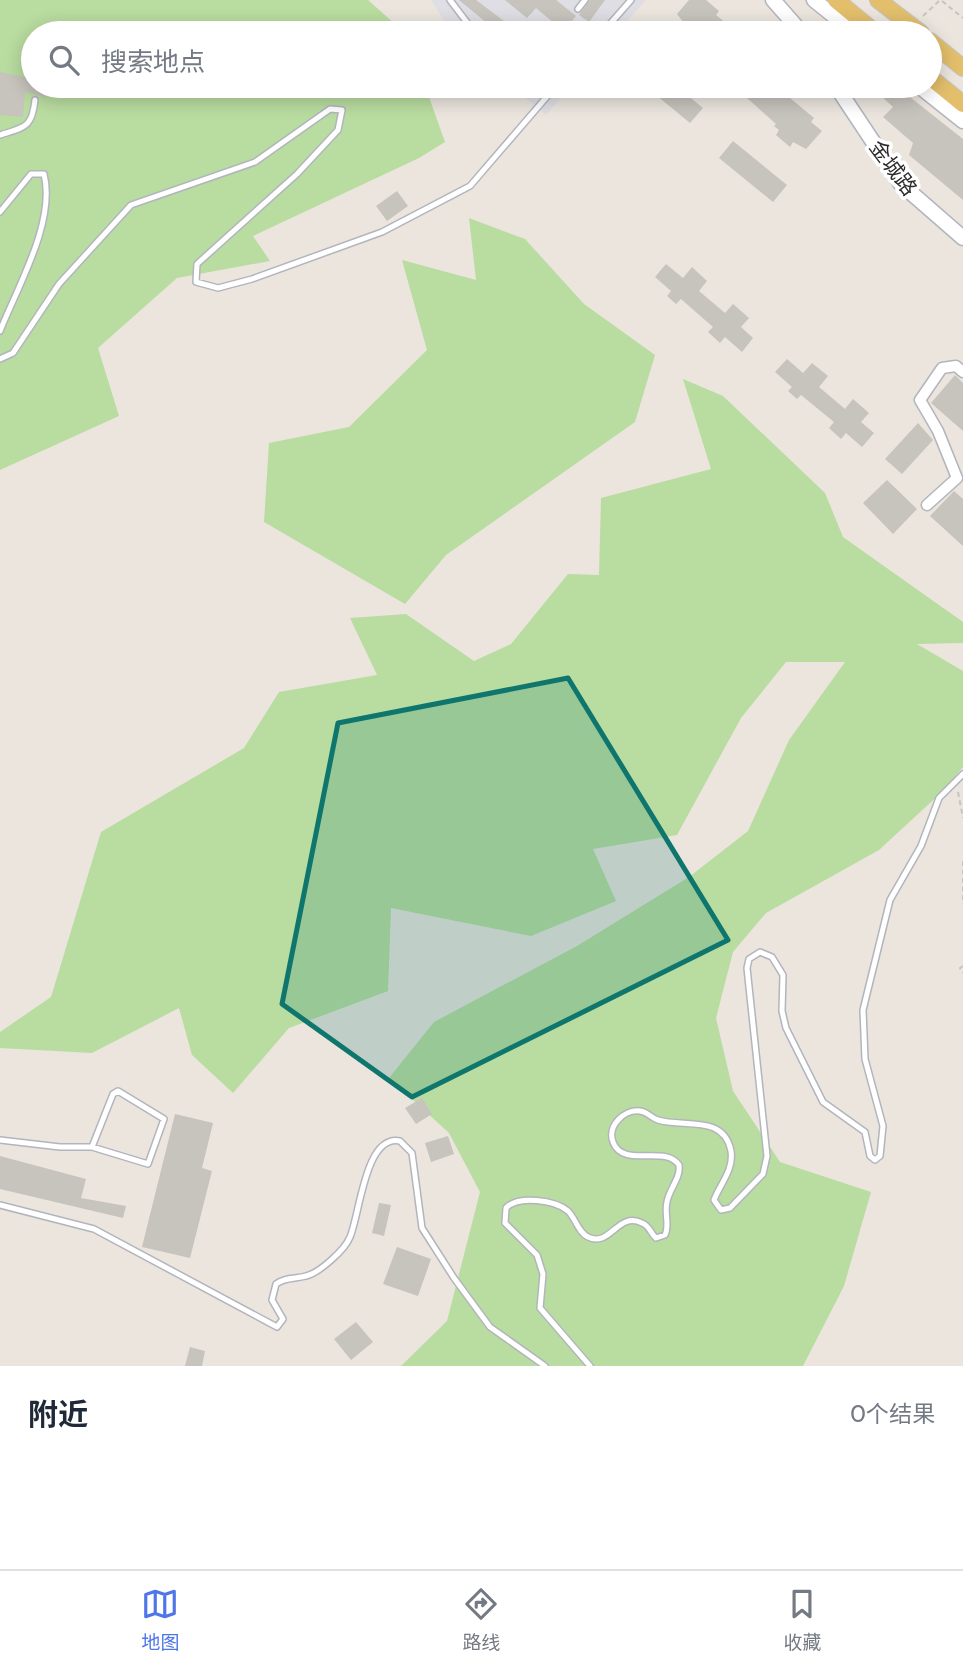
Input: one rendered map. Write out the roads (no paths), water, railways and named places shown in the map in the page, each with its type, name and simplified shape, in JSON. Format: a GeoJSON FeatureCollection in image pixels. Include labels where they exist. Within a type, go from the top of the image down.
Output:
{"type":"FeatureCollection","features":[{"type":"Feature","properties":{"kind":"main road"},"geometry":{"type":"LineString","coordinates":[[836,0],[861,21]]}},
{"type":"Feature","properties":{"kind":"main road"},"geometry":{"type":"LineString","coordinates":[[878,0],[905,21]]}},
{"type":"Feature","properties":{"kind":"main road"},"geometry":{"type":"LineString","coordinates":[[942,51],[963,68]]}},
{"type":"Feature","properties":{"kind":"main road"},"geometry":{"type":"LineString","coordinates":[[942,87],[963,104]]}},
{"type":"Feature","properties":{"kind":"street"},"geometry":{"type":"LineString","coordinates":[[814,0],[840,21]]}},
{"type":"Feature","properties":{"kind":"street"},"geometry":{"type":"LineString","coordinates":[[777,2],[792,21]]}},
{"type":"Feature","properties":{"kind":"street","name":"金城路"},"geometry":{"type":"LineString","coordinates":[[844,98],[901,184],[963,238]]}},
{"type":"Feature","properties":{"kind":"street"},"geometry":{"type":"LineString","coordinates":[[934,98],[963,121]]}},
{"type":"Feature","properties":{"kind":"street"},"geometry":{"type":"LineString","coordinates":[[928,505],[960,478],[920,400],[942,368],[956,366],[963,372]]}},
{"type":"Feature","properties":{"kind":"lane"},"geometry":{"type":"LineString","coordinates":[[450,0],[466,21]]}},
{"type":"Feature","properties":{"kind":"lane"},"geometry":{"type":"LineString","coordinates":[[578,9],[585,0]]}},
{"type":"Feature","properties":{"kind":"lane"},"geometry":{"type":"LineString","coordinates":[[613,21],[631,0]]}},
{"type":"Feature","properties":{"kind":"lane"},"geometry":{"type":"LineString","coordinates":[[0,359],[13,353],[59,284],[131,205],[255,163],[330,109],[342,110],[338,130],[297,174],[197,264],[195,282],[218,288],[241,282],[382,232],[470,186],[544,98]]}},
{"type":"Feature","properties":{"kind":"lane"},"geometry":{"type":"LineString","coordinates":[[0,135],[26,127],[33,118],[35,100]]}},
{"type":"Feature","properties":{"kind":"lane"},"geometry":{"type":"LineString","coordinates":[[0,212],[31,174],[44,174],[49,192],[44,222],[0,331]]}},
{"type":"Feature","properties":{"kind":"lane"},"geometry":{"type":"LineString","coordinates":[[590,1366],[540,1308],[542,1273],[537,1255],[505,1223],[506,1208],[519,1200],[547,1203],[567,1210],[581,1232],[592,1238],[605,1237],[619,1224],[632,1220],[645,1224],[654,1236],[665,1236],[668,1230],[667,1201],[680,1172],[680,1165],[672,1158],[626,1154],[616,1148],[612,1137],[615,1124],[627,1113],[635,1111],[650,1115],[656,1120],[705,1124],[723,1134],[731,1151],[731,1161],[714,1200],[721,1210],[730,1208],[763,1174],[767,1156],[747,968],[749,959],[760,952],[772,957],[783,975],[782,1012],[786,1028],[823,1102],[864,1132],[870,1156],[875,1160],[880,1156],[883,1126],[865,1059],[863,1010],[890,900],[921,846],[939,798],[963,774]]}},
{"type":"Feature","properties":{"kind":"lane"},"geometry":{"type":"LineString","coordinates":[[0,1140],[61,1147],[92,1147],[148,1164],[164,1119],[118,1091],[113,1094],[92,1147]]}},
{"type":"Feature","properties":{"kind":"lane"},"geometry":{"type":"LineString","coordinates":[[0,1205],[94,1228],[277,1326],[283,1319],[272,1300],[275,1284],[284,1279],[309,1276],[349,1239],[359,1196],[379,1147],[389,1140],[400,1141],[412,1153],[422,1228],[454,1278],[489,1327],[545,1366]]}}]}
